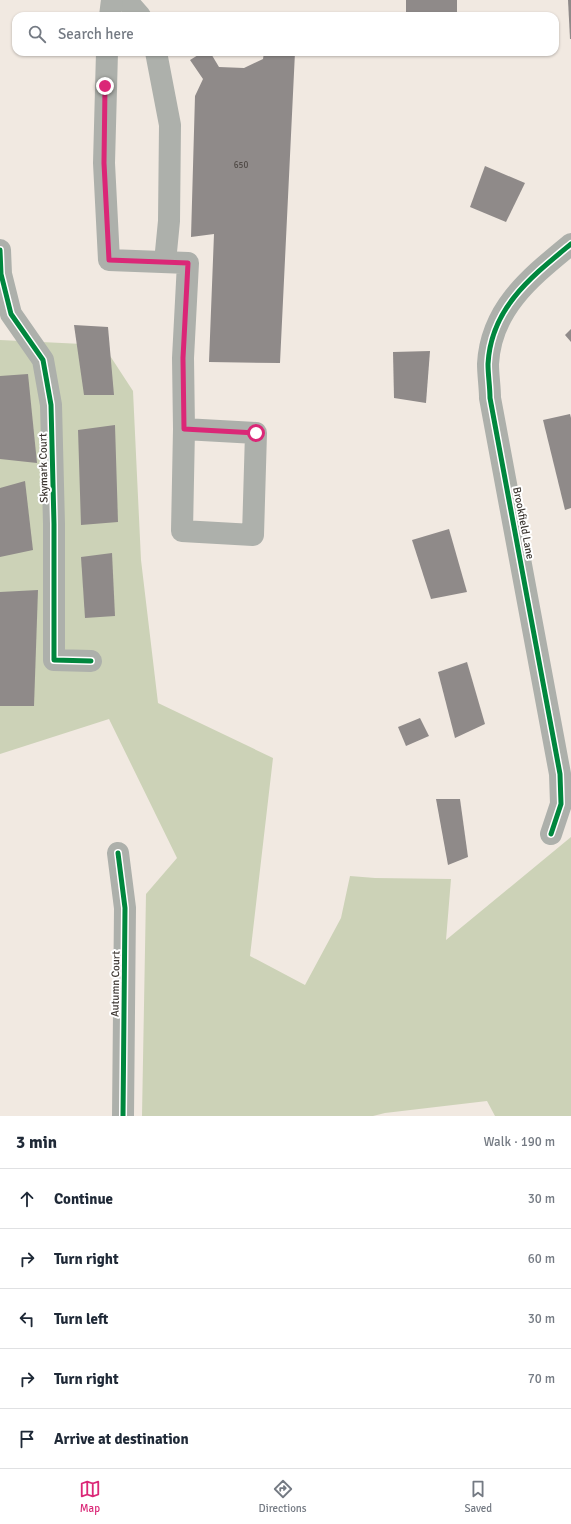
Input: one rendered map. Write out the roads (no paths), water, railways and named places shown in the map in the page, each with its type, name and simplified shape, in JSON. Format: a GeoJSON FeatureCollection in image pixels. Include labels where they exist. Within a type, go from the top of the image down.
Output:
{"type":"FeatureCollection","features":[{"type":"Feature","properties":{"kind":"street"},"geometry":{"type":"LineString","coordinates":[[110,12],[112,0]]}},
{"type":"Feature","properties":{"kind":"street"},"geometry":{"type":"LineString","coordinates":[[126,0],[136,12]]}},
{"type":"Feature","properties":{"kind":"street"},"geometry":{"type":"LineString","coordinates":[[107,56],[104,163],[109,260],[188,263],[183,358],[184,429],[182,532],[254,535],[256,433],[184,429]]}},
{"type":"Feature","properties":{"kind":"street"},"geometry":{"type":"LineString","coordinates":[[157,56],[170,125],[169,221],[165,262]]}},
{"type":"Feature","properties":{"kind":"street","name":"Brookfield Lane"},"geometry":{"type":"LineString","coordinates":[[552,834],[561,804],[560,774],[490,398],[488,364],[492,336],[513,297],[532,277],[571,244]]}},
{"type":"Feature","properties":{"kind":"street","name":"Skymark Court"},"geometry":{"type":"LineString","coordinates":[[0,250],[1,274],[11,314],[43,360],[51,405],[54,524],[54,660],[91,661]]}},
{"type":"Feature","properties":{"kind":"street","name":"Autumn Court"},"geometry":{"type":"LineString","coordinates":[[118,853],[125,908],[123,1116]]}}]}
